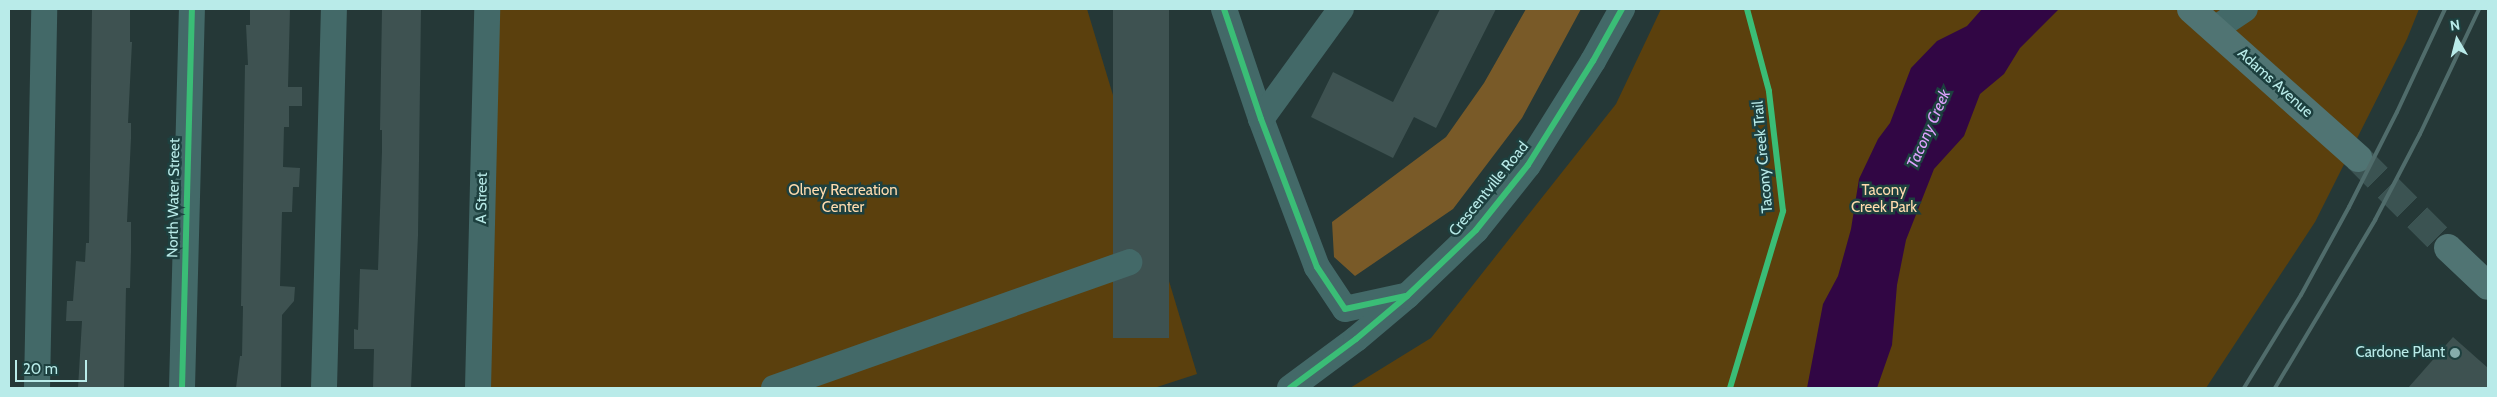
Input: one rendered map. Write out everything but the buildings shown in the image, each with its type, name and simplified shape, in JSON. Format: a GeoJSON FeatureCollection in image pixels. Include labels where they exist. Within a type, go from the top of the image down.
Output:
{"type":"FeatureCollection","features":[{"type":"Feature","properties":{"kind":"highway","name":"Adams Avenue"},"geometry":{"type":"LineString","coordinates":[[2191,9],[2358,158]]}},
{"type":"Feature","properties":{"kind":"highway"},"geometry":{"type":"LineString","coordinates":[[2448,248],[2488,286]]}},
{"type":"Feature","properties":{"kind":"street"},"geometry":{"type":"LineString","coordinates":[[37,388],[44,9]]}},
{"type":"Feature","properties":{"kind":"street","name":"North Water Street"},"geometry":{"type":"LineString","coordinates":[[182,388],[192,9]]}},
{"type":"Feature","properties":{"kind":"street"},"geometry":{"type":"LineString","coordinates":[[324,388],[334,9]]}},
{"type":"Feature","properties":{"kind":"street","name":"A Street"},"geometry":{"type":"LineString","coordinates":[[478,388],[487,9]]}},
{"type":"Feature","properties":{"kind":"street"},"geometry":{"type":"LineString","coordinates":[[1224,9],[1261,119],[1318,267],[1345,309],[1407,296]]}},
{"type":"Feature","properties":{"kind":"street"},"geometry":{"type":"LineString","coordinates":[[1261,119],[1342,9]]}},
{"type":"Feature","properties":{"kind":"street","name":"Crescentville Road"},"geometry":{"type":"LineString","coordinates":[[1290,388],[1356,339],[1407,296],[1476,230],[1528,165],[1593,62],[1622,9]]}},
{"type":"Feature","properties":{"kind":"street"},"geometry":{"type":"LineString","coordinates":[[2215,29],[2245,9]]}},
{"type":"Feature","properties":{"kind":"street"},"geometry":{"type":"LineString","coordinates":[[774,388],[1128,262]]}},
{"type":"Feature","properties":{"kind":"green space","name":"Olney Recreation Center"},"geometry":{"type":"Polygon","coordinates":[[[489,9],[1087,9],[1197,374],[1154,388],[491,388],[489,9]]]}},
{"type":"Feature","properties":{"kind":"green space","name":"Tacony Creek Park"},"geometry":{"type":"Polygon","coordinates":[[[1661,9],[2419,9],[2407,39],[2315,222],[2206,388],[1350,388],[1431,338],[1616,104],[1661,9]]]}},
{"type":"Feature","properties":{"kind":"shaded area"},"geometry":{"type":"Polygon","coordinates":[[[1526,9],[1581,9],[1522,118],[1453,209],[1355,276],[1334,257],[1332,222],[1446,137],[1484,83],[1526,9]]]}},
{"type":"Feature","properties":{"kind":"water","name":"Tacony Creek"},"geometry":{"type":"Polygon","coordinates":[[[1982,9],[2059,9],[2020,48],[2004,74],[1980,94],[1964,136],[1934,169],[1906,240],[1897,285],[1892,345],[1877,388],[1807,388],[1823,304],[1838,276],[1851,229],[1859,179],[1878,139],[1890,123],[1911,68],[1937,41],[1967,26],[1982,9]]]}},
{"type":"Feature","properties":{"kind":"tunnel"},"geometry":{"type":"LineString","coordinates":[[2358,158],[2448,248]]}},
{"type":"Feature","properties":{"kind":"railway"},"geometry":{"type":"LineString","coordinates":[[2244,388],[2301,295],[2349,207],[2397,112],[2445,9]]}},
{"type":"Feature","properties":{"kind":"railway"},"geometry":{"type":"LineString","coordinates":[[2275,388],[2375,220],[2420,134],[2479,9]]}},
{"type":"Feature","properties":{"kind":"cycle path"},"geometry":{"type":"LineString","coordinates":[[182,388],[192,9]]}},
{"type":"Feature","properties":{"kind":"cycle path"},"geometry":{"type":"LineString","coordinates":[[1224,9],[1261,119],[1317,267],[1345,309],[1405,296]]}},
{"type":"Feature","properties":{"kind":"cycle path"},"geometry":{"type":"LineString","coordinates":[[1290,388],[1356,339],[1407,296],[1476,230],[1528,165],[1593,61],[1622,9]]}},
{"type":"Feature","properties":{"kind":"cycle path","name":"Tacony Creek Trail"},"geometry":{"type":"LineString","coordinates":[[1730,388],[1783,211],[1769,91],[1747,9]]}},
{"type":"Feature","properties":{"kind":"place","name":"Cardone Plant"},"geometry":{"type":"Point","coordinates":[2455,353]}}]}
